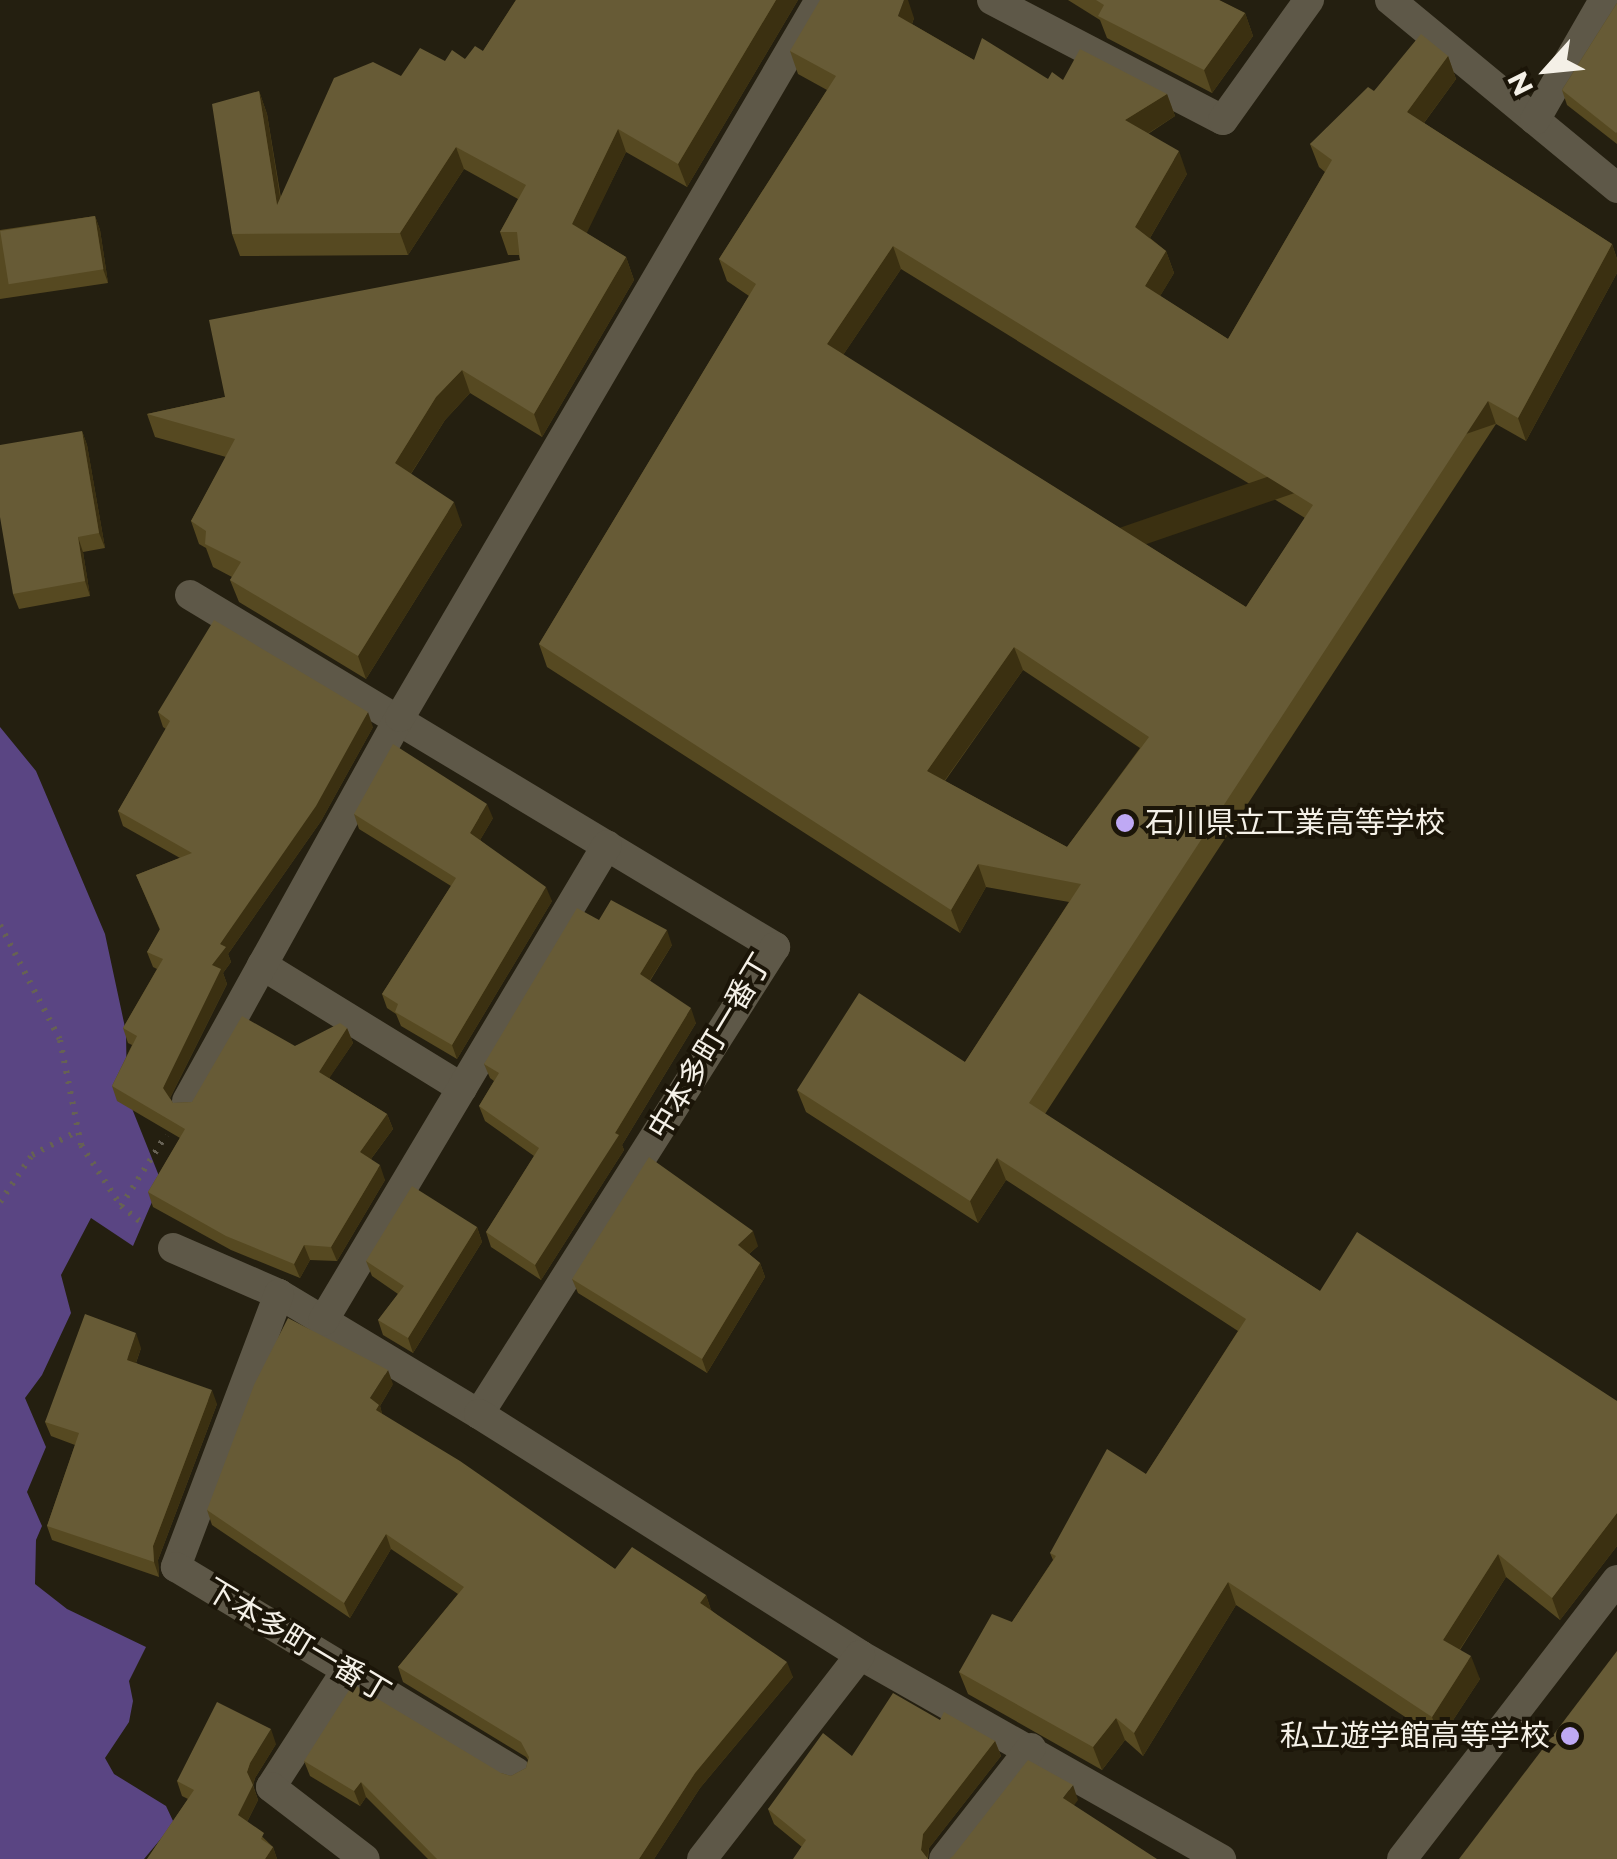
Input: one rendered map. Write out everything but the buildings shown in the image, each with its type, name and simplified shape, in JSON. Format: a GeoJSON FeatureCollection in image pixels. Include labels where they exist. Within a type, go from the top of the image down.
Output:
{"type":"FeatureCollection","features":[{"type":"Feature","properties":{"kind":"street"},"geometry":{"type":"LineString","coordinates":[[187,1101],[400,717],[820,0]]}},
{"type":"Feature","properties":{"kind":"street"},"geometry":{"type":"LineString","coordinates":[[992,0],[1223,120],[1308,0]]}},
{"type":"Feature","properties":{"kind":"street"},"geometry":{"type":"LineString","coordinates":[[1390,0],[1617,188]]}},
{"type":"Feature","properties":{"kind":"street"},"geometry":{"type":"LineString","coordinates":[[1535,120],[1604,0]]}},
{"type":"Feature","properties":{"kind":"street","name":"中本多町一番丁"},"geometry":{"type":"LineString","coordinates":[[190,595],[400,717],[775,948],[479,1414]]}},
{"type":"Feature","properties":{"kind":"street"},"geometry":{"type":"LineString","coordinates":[[323,1321],[607,845]]}},
{"type":"Feature","properties":{"kind":"street"},"geometry":{"type":"LineString","coordinates":[[262,966],[462,1088]]}},
{"type":"Feature","properties":{"kind":"street"},"geometry":{"type":"LineString","coordinates":[[173,1248],[279,1294],[479,1414],[860,1655],[1031,1748],[1221,1859]]}},
{"type":"Feature","properties":{"kind":"street","name":"下本多町一番丁"},"geometry":{"type":"LineString","coordinates":[[279,1294],[176,1567],[516,1772]]}},
{"type":"Feature","properties":{"kind":"street"},"geometry":{"type":"LineString","coordinates":[[1402,1859],[1617,1580]]}},
{"type":"Feature","properties":{"kind":"street"},"geometry":{"type":"LineString","coordinates":[[702,1859],[860,1655]]}},
{"type":"Feature","properties":{"kind":"street"},"geometry":{"type":"LineString","coordinates":[[346,1671],[271,1787],[365,1859]]}},
{"type":"Feature","properties":{"kind":"street"},"geometry":{"type":"LineString","coordinates":[[944,1859],[1031,1748]]}},
{"type":"Feature","properties":{"kind":"path"},"geometry":{"type":"LineString","coordinates":[[0,924],[60,1040],[81,1145],[121,1206],[173,1248]]}},
{"type":"Feature","properties":{"kind":"path"},"geometry":{"type":"LineString","coordinates":[[121,1206],[187,1101]]}},
{"type":"Feature","properties":{"kind":"path"},"geometry":{"type":"LineString","coordinates":[[0,1202],[32,1155],[78,1131]]}},
{"type":"Feature","properties":{"kind":"shaded area"},"geometry":{"type":"Polygon","coordinates":[[[0,727],[36,771],[105,934],[126,1032],[127,1096],[161,1181],[133,1246],[91,1218],[61,1275],[71,1313],[42,1375],[25,1398],[46,1447],[27,1492],[42,1526],[36,1540],[35,1584],[67,1609],[146,1647],[129,1681],[133,1701],[129,1722],[105,1758],[114,1774],[166,1806],[174,1823],[144,1859],[0,1859],[0,727]]]}},
{"type":"Feature","properties":{"kind":"place","name":"石川県立工業高等学校"},"geometry":{"type":"Point","coordinates":[1125,823]}},
{"type":"Feature","properties":{"kind":"place","name":"私立遊学館高等学校"},"geometry":{"type":"Point","coordinates":[1570,1736]}}]}
